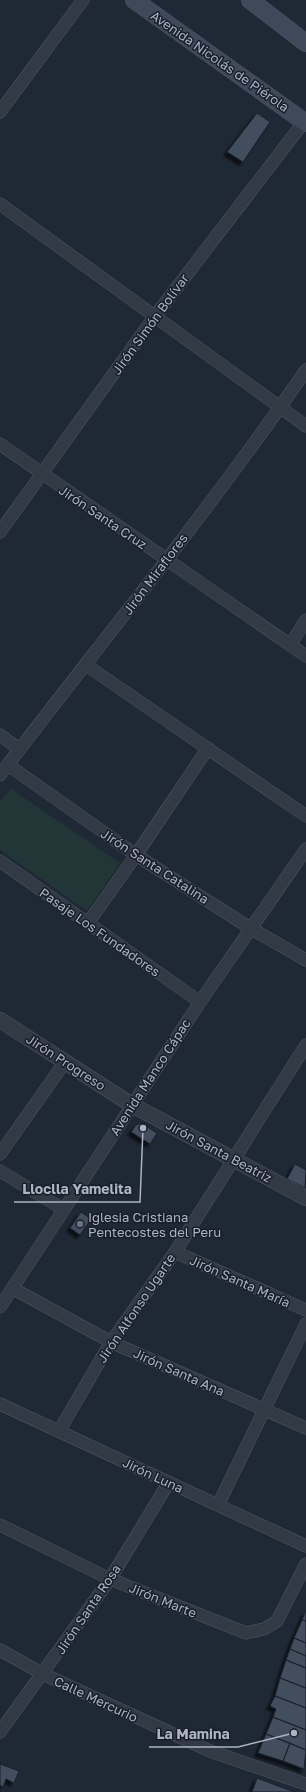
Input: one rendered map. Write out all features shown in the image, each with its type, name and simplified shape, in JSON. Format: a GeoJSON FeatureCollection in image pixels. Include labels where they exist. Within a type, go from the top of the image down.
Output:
{"type":"FeatureCollection","features":[{"type":"Feature","properties":{"kind":"main road","name":"Avenida Nicolás de Piérola"},"geometry":{"type":"LineString","coordinates":[[134,0],[305,121]]}},
{"type":"Feature","properties":{"kind":"main road"},"geometry":{"type":"LineString","coordinates":[[250,0],[306,43]]}},
{"type":"Feature","properties":{"kind":"street"},"geometry":{"type":"LineString","coordinates":[[0,112],[84,0]]}},
{"type":"Feature","properties":{"kind":"street","name":"Jirón Simón Bolívar"},"geometry":{"type":"LineString","coordinates":[[0,532],[155,316],[305,121]]}},
{"type":"Feature","properties":{"kind":"street"},"geometry":{"type":"LineString","coordinates":[[0,204],[306,426]]}},
{"type":"Feature","properties":{"kind":"street","name":"Jirón Miraflores"},"geometry":{"type":"LineString","coordinates":[[0,775],[166,560],[280,408],[306,370]]}},
{"type":"Feature","properties":{"kind":"street","name":"Jirón Santa Cruz"},"geometry":{"type":"LineString","coordinates":[[0,444],[306,656]]}},
{"type":"Feature","properties":{"kind":"street"},"geometry":{"type":"LineString","coordinates":[[290,645],[306,620]]}},
{"type":"Feature","properties":{"kind":"street"},"geometry":{"type":"LineString","coordinates":[[86,665],[306,816]]}},
{"type":"Feature","properties":{"kind":"street"},"geometry":{"type":"LineString","coordinates":[[0,735],[20,749]]}},
{"type":"Feature","properties":{"kind":"street"},"geometry":{"type":"LineString","coordinates":[[88,923],[208,748]]}},
{"type":"Feature","properties":{"kind":"street","name":"Jirón Santa Catalina"},"geometry":{"type":"LineString","coordinates":[[8,765],[136,855],[250,928],[306,960]]}},
{"type":"Feature","properties":{"kind":"street","name":"Avenida Manco Cápac"},"geometry":{"type":"LineString","coordinates":[[0,1307],[200,1002],[306,849]]}},
{"type":"Feature","properties":{"kind":"street","name":"Pasaje Los Fundadores"},"geometry":{"type":"LineString","coordinates":[[0,861],[200,1002]]}},
{"type":"Feature","properties":{"kind":"street","name":"Jirón Progreso"},"geometry":{"type":"LineString","coordinates":[[0,1020],[132,1104]]}},
{"type":"Feature","properties":{"kind":"street","name":"Jirón Alfonso Ugarte"},"geometry":{"type":"LineString","coordinates":[[59,1431],[111,1342],[174,1252],[306,1045]]}},
{"type":"Feature","properties":{"kind":"street"},"geometry":{"type":"LineString","coordinates":[[0,1154],[65,1062]]}},
{"type":"Feature","properties":{"kind":"street","name":"Jirón Santa Beatriz"},"geometry":{"type":"LineString","coordinates":[[132,1104],[306,1198]]}},
{"type":"Feature","properties":{"kind":"street"},"geometry":{"type":"LineString","coordinates":[[0,1171],[63,1209]]}},
{"type":"Feature","properties":{"kind":"street","name":"Jirón Santa María"},"geometry":{"type":"LineString","coordinates":[[174,1252],[306,1310]]}},
{"type":"Feature","properties":{"kind":"street","name":"Jirón Santa Ana"},"geometry":{"type":"LineString","coordinates":[[12,1288],[111,1342],[306,1428]]}},
{"type":"Feature","properties":{"kind":"street"},"geometry":{"type":"LineString","coordinates":[[218,1505],[306,1324]]}},
{"type":"Feature","properties":{"kind":"street","name":"Jirón Luna"},"geometry":{"type":"LineString","coordinates":[[0,1404],[306,1546]]}},
{"type":"Feature","properties":{"kind":"street","name":"Jirón Santa Rosa"},"geometry":{"type":"LineString","coordinates":[[0,1732],[110,1579],[170,1482]]}},
{"type":"Feature","properties":{"kind":"street","name":"Jirón Marte"},"geometry":{"type":"LineString","coordinates":[[0,1525],[110,1579],[246,1633],[264,1629],[277,1621],[306,1564]]}},
{"type":"Feature","properties":{"kind":"street","name":"Calle Mercurio"},"geometry":{"type":"LineString","coordinates":[[0,1650],[43,1674],[210,1751],[306,1784]]}},
{"type":"Feature","properties":{"kind":"shaded area"},"geometry":{"type":"Polygon","coordinates":[[[11,789],[120,863],[87,911],[0,850],[0,801],[11,789]]]}},
{"type":"Feature","properties":{"kind":"building"},"geometry":{"type":"Polygon","coordinates":[[[257,113],[270,122],[243,162],[227,152],[257,113]]]}},
{"type":"Feature","properties":{"kind":"building"},"geometry":{"type":"Polygon","coordinates":[[[141,1123],[157,1133],[150,1144],[131,1132],[136,1125],[141,1123]]]}},
{"type":"Feature","properties":{"kind":"building"},"geometry":{"type":"Polygon","coordinates":[[[295,1164],[306,1170],[305,1188],[287,1179],[295,1164]]]}},
{"type":"Feature","properties":{"kind":"building","name":"Iglesia Cristiana Pentecostes del Peru"},"geometry":{"type":"Polygon","coordinates":[[[81,1212],[91,1219],[80,1235],[70,1228],[81,1212]]]}},
{"type":"Feature","properties":{"kind":"building"},"geometry":{"type":"Polygon","coordinates":[[[306,1610],[306,1621],[302,1620],[306,1610]]]}},
{"type":"Feature","properties":{"kind":"building"},"geometry":{"type":"Polygon","coordinates":[[[302,1620],[306,1621],[306,1643],[294,1638],[302,1620]]]}},
{"type":"Feature","properties":{"kind":"building"},"geometry":{"type":"Polygon","coordinates":[[[294,1638],[306,1643],[306,1656],[290,1649],[294,1638]]]}},
{"type":"Feature","properties":{"kind":"building"},"geometry":{"type":"Polygon","coordinates":[[[290,1649],[306,1656],[306,1668],[286,1660],[290,1649]]]}},
{"type":"Feature","properties":{"kind":"building"},"geometry":{"type":"Polygon","coordinates":[[[286,1660],[306,1668],[306,1688],[280,1678],[286,1660]]]}},
{"type":"Feature","properties":{"kind":"building"},"geometry":{"type":"Polygon","coordinates":[[[280,1678],[306,1688],[306,1708],[275,1696],[280,1678]]]}},
{"type":"Feature","properties":{"kind":"building"},"geometry":{"type":"Polygon","coordinates":[[[275,1696],[306,1708],[306,1730],[273,1717],[276,1709],[270,1706],[275,1696]]]}},
{"type":"Feature","properties":{"kind":"building"},"geometry":{"type":"Polygon","coordinates":[[[273,1717],[306,1730],[306,1750],[266,1734],[273,1717]]]}},
{"type":"Feature","properties":{"kind":"building"},"geometry":{"type":"Polygon","coordinates":[[[266,1734],[290,1743],[283,1761],[258,1753],[266,1734]]]}},
{"type":"Feature","properties":{"kind":"building"},"geometry":{"type":"Polygon","coordinates":[[[290,1743],[306,1750],[304,1769],[283,1761],[290,1743]]]}},
{"type":"Feature","properties":{"kind":"building"},"geometry":{"type":"Polygon","coordinates":[[[0,1764],[19,1771],[14,1783],[6,1779],[3,1787],[0,1785],[0,1764]]]}},
{"type":"Feature","properties":{"kind":"building"},"geometry":{"type":"Polygon","coordinates":[[[257,1778],[278,1786],[295,1792],[252,1792],[257,1778]]]}},
{"type":"Feature","properties":{"kind":"place","name":"Lloclla Yamelita"},"geometry":{"type":"Point","coordinates":[143,1128]}},
{"type":"Feature","properties":{"kind":"place","name":"Iglesia Cristiana Pentecostes del Peru"},"geometry":{"type":"Point","coordinates":[80,1224]}},
{"type":"Feature","properties":{"kind":"place","name":"La Mamina"},"geometry":{"type":"Point","coordinates":[294,1733]}}]}
